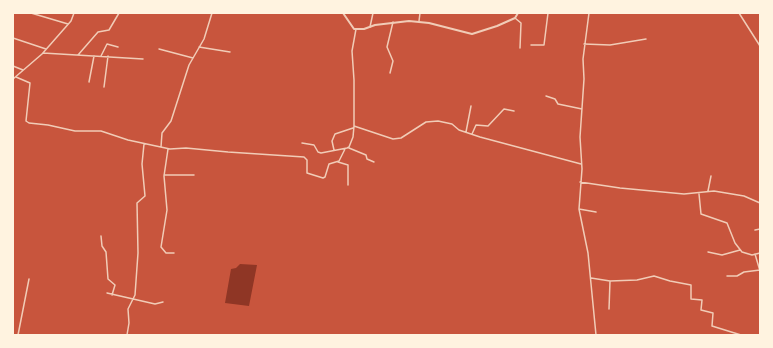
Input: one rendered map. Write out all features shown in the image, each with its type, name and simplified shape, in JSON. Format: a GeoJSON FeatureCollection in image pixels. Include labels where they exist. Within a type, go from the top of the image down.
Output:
{"type":"FeatureCollection","features":[{"type":"Feature","properties":{"kind":"street"},"geometry":{"type":"LineString","coordinates":[[31,13],[68,24]]}},
{"type":"Feature","properties":{"kind":"street"},"geometry":{"type":"LineString","coordinates":[[13,79],[43,53],[68,24],[74,13]]}},
{"type":"Feature","properties":{"kind":"street"},"geometry":{"type":"LineString","coordinates":[[78,55],[98,32],[109,30],[119,13]]}},
{"type":"Feature","properties":{"kind":"street"},"geometry":{"type":"LineString","coordinates":[[161,145],[162,133],[171,121],[193,58],[202,48],[212,13]]}},
{"type":"Feature","properties":{"kind":"street"},"geometry":{"type":"LineString","coordinates":[[343,13],[352,27],[356,29],[364,29],[393,22],[419,21],[472,34],[487,30],[514,18],[518,13]]}},
{"type":"Feature","properties":{"kind":"street"},"geometry":{"type":"LineString","coordinates":[[370,27],[373,13]]}},
{"type":"Feature","properties":{"kind":"street"},"geometry":{"type":"LineString","coordinates":[[419,21],[420,13]]}},
{"type":"Feature","properties":{"kind":"street"},"geometry":{"type":"LineString","coordinates":[[531,45],[544,45],[548,13]]}},
{"type":"Feature","properties":{"kind":"street"},"geometry":{"type":"LineString","coordinates":[[589,13],[584,44],[579,209],[591,278],[596,335]]}},
{"type":"Feature","properties":{"kind":"street"},"geometry":{"type":"LineString","coordinates":[[739,13],[760,46]]}},
{"type":"Feature","properties":{"kind":"street"},"geometry":{"type":"LineString","coordinates":[[514,18],[521,23],[520,48]]}},
{"type":"Feature","properties":{"kind":"street"},"geometry":{"type":"LineString","coordinates":[[390,73],[392,61],[386,48],[393,22]]}},
{"type":"Feature","properties":{"kind":"street"},"geometry":{"type":"LineString","coordinates":[[348,148],[353,137],[355,86],[352,54],[356,29]]}},
{"type":"Feature","properties":{"kind":"street"},"geometry":{"type":"LineString","coordinates":[[13,38],[46,49]]}},
{"type":"Feature","properties":{"kind":"street"},"geometry":{"type":"LineString","coordinates":[[584,44],[610,46],[646,39]]}},
{"type":"Feature","properties":{"kind":"street"},"geometry":{"type":"LineString","coordinates":[[101,56],[107,44],[118,47]]}},
{"type":"Feature","properties":{"kind":"street"},"geometry":{"type":"LineString","coordinates":[[202,48],[230,52]]}},
{"type":"Feature","properties":{"kind":"street"},"geometry":{"type":"LineString","coordinates":[[159,49],[193,58]]}},
{"type":"Feature","properties":{"kind":"street"},"geometry":{"type":"LineString","coordinates":[[43,53],[143,59]]}},
{"type":"Feature","properties":{"kind":"street"},"geometry":{"type":"LineString","coordinates":[[89,82],[94,56]]}},
{"type":"Feature","properties":{"kind":"street"},"geometry":{"type":"LineString","coordinates":[[104,87],[108,56]]}},
{"type":"Feature","properties":{"kind":"street"},"geometry":{"type":"LineString","coordinates":[[13,66],[23,70]]}},
{"type":"Feature","properties":{"kind":"street"},"geometry":{"type":"LineString","coordinates":[[16,77],[30,83],[26,120],[29,123],[48,125],[75,131],[101,132],[144,144],[161,145],[168,149],[186,148],[304,157],[307,160],[307,173],[323,178],[325,177],[329,164],[338,162],[348,165],[348,185]]}},
{"type":"Feature","properties":{"kind":"street"},"geometry":{"type":"LineString","coordinates":[[546,96],[555,99],[558,104],[582,109]]}},
{"type":"Feature","properties":{"kind":"street"},"geometry":{"type":"LineString","coordinates":[[466,132],[471,106]]}},
{"type":"Feature","properties":{"kind":"street"},"geometry":{"type":"LineString","coordinates":[[472,134],[476,125],[488,126],[504,109],[514,111]]}},
{"type":"Feature","properties":{"kind":"street"},"geometry":{"type":"LineString","coordinates":[[334,151],[332,141],[335,134],[353,127],[394,140],[401,138],[426,122],[431,121],[452,124],[472,134],[581,164]]}},
{"type":"Feature","properties":{"kind":"street"},"geometry":{"type":"LineString","coordinates":[[302,143],[314,145],[319,153],[348,148],[366,155],[367,159],[374,162]]}},
{"type":"Feature","properties":{"kind":"street"},"geometry":{"type":"LineString","coordinates":[[127,335],[129,323],[128,309],[135,295],[138,253],[136,203],[145,196],[142,164],[144,144]]}},
{"type":"Feature","properties":{"kind":"street"},"geometry":{"type":"LineString","coordinates":[[168,149],[164,175],[167,210],[161,247],[164,253],[174,253]]}},
{"type":"Feature","properties":{"kind":"street"},"geometry":{"type":"LineString","coordinates":[[338,162],[345,149]]}},
{"type":"Feature","properties":{"kind":"street"},"geometry":{"type":"LineString","coordinates":[[164,175],[194,175]]}},
{"type":"Feature","properties":{"kind":"street"},"geometry":{"type":"LineString","coordinates":[[708,191],[711,176]]}},
{"type":"Feature","properties":{"kind":"street"},"geometry":{"type":"LineString","coordinates":[[580,182],[620,188],[684,194],[699,194],[708,191],[744,196],[760,204]]}},
{"type":"Feature","properties":{"kind":"street"},"geometry":{"type":"LineString","coordinates":[[699,194],[701,214],[727,223],[740,250],[747,254],[760,253]]}},
{"type":"Feature","properties":{"kind":"street"},"geometry":{"type":"LineString","coordinates":[[579,209],[596,212]]}},
{"type":"Feature","properties":{"kind":"street"},"geometry":{"type":"LineString","coordinates":[[755,230],[760,229]]}},
{"type":"Feature","properties":{"kind":"street"},"geometry":{"type":"LineString","coordinates":[[101,236],[102,246],[106,252],[108,279],[115,285],[112,294]]}},
{"type":"Feature","properties":{"kind":"street"},"geometry":{"type":"LineString","coordinates":[[708,252],[723,255],[740,250]]}},
{"type":"Feature","properties":{"kind":"street"},"geometry":{"type":"LineString","coordinates":[[727,276],[737,276],[744,272],[760,270],[755,254]]}},
{"type":"Feature","properties":{"kind":"street"},"geometry":{"type":"LineString","coordinates":[[591,278],[610,281],[637,280],[654,276],[691,285],[691,299],[702,300],[701,310],[713,313],[712,326],[741,335]]}},
{"type":"Feature","properties":{"kind":"street"},"geometry":{"type":"LineString","coordinates":[[18,335],[29,279]]}},
{"type":"Feature","properties":{"kind":"street"},"geometry":{"type":"LineString","coordinates":[[609,309],[610,281]]}},
{"type":"Feature","properties":{"kind":"street"},"geometry":{"type":"LineString","coordinates":[[107,293],[155,304],[163,302]]}},
{"type":"Feature","properties":{"kind":"street"},"geometry":{"type":"LineString","coordinates":[[751,335],[760,334]]}},
{"type":"Feature","properties":{"kind":"shaded area"},"geometry":{"type":"Polygon","coordinates":[[[240,264],[257,265],[249,306],[225,303],[231,269],[236,268],[240,264]]]}}]}
